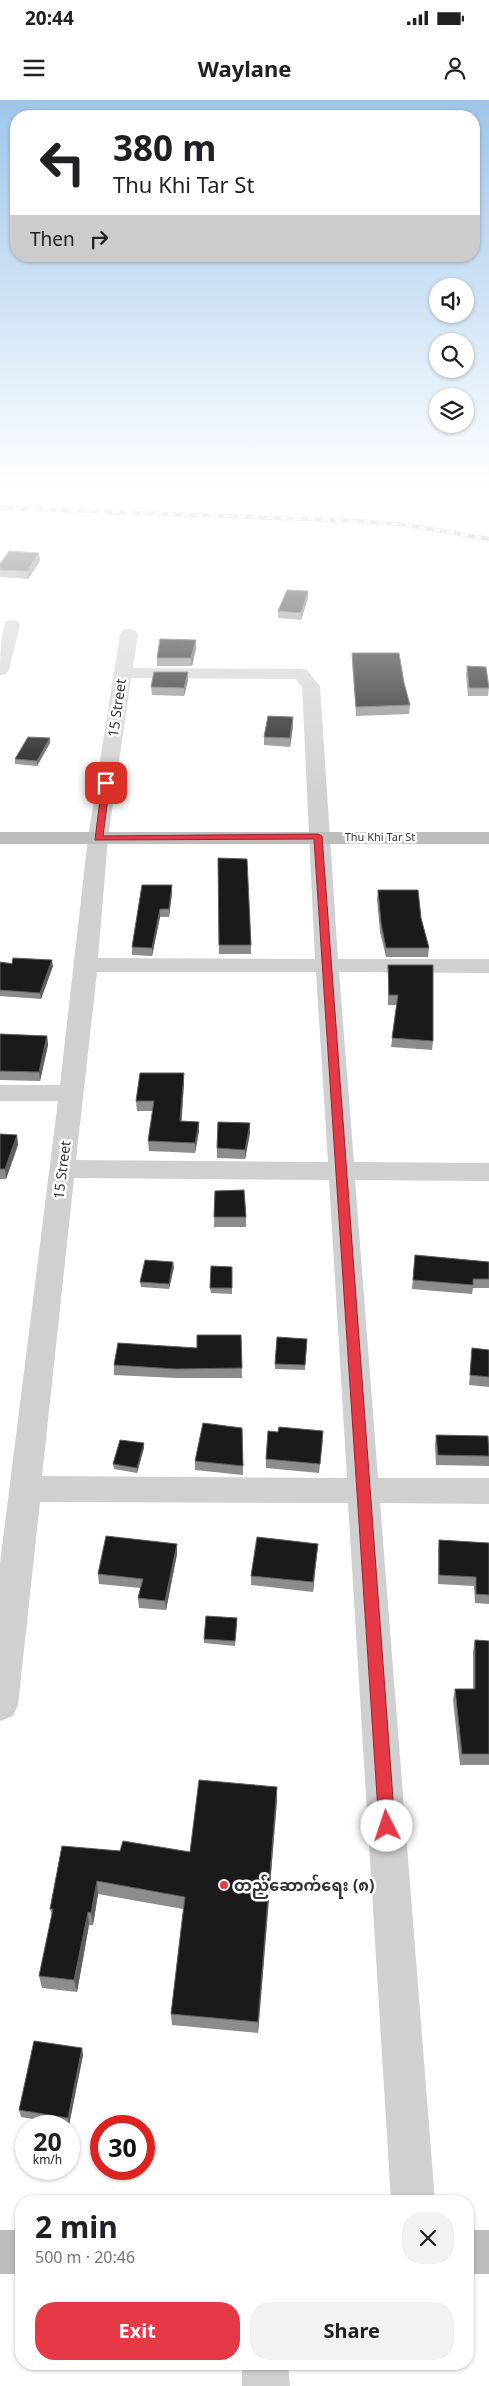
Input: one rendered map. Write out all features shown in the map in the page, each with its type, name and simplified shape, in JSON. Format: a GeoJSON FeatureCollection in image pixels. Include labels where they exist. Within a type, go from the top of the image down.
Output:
{"type":"FeatureCollection","features":[{"type":"Feature","properties":{"kind":"street"},"geometry":{"type":"LineString","coordinates":[[0,670],[12,625]]}},
{"type":"Feature","properties":{"kind":"street","name":"15 Street"},"geometry":{"type":"LineString","coordinates":[[0,1705],[86,964],[98,838],[129,634]]}},
{"type":"Feature","properties":{"kind":"street"},"geometry":{"type":"LineString","coordinates":[[122,673],[301,674],[311,686],[318,836],[413,2195]]}},
{"type":"Feature","properties":{"kind":"street","name":"Thu Khi Tar St"},"geometry":{"type":"LineString","coordinates":[[0,838],[318,836],[489,838]]}},
{"type":"Feature","properties":{"kind":"street"},"geometry":{"type":"LineString","coordinates":[[86,964],[489,966]]}},
{"type":"Feature","properties":{"kind":"street"},"geometry":{"type":"LineString","coordinates":[[0,1093],[71,1093]]}},
{"type":"Feature","properties":{"kind":"street"},"geometry":{"type":"LineString","coordinates":[[62,1169],[489,1172]]}},
{"type":"Feature","properties":{"kind":"street"},"geometry":{"type":"LineString","coordinates":[[24,1489],[489,1491]]}},
{"type":"Feature","properties":{"kind":"street"},"geometry":{"type":"LineString","coordinates":[[0,2252],[15,2252]]}},
{"type":"Feature","properties":{"kind":"street"},"geometry":{"type":"LineString","coordinates":[[474,2252],[489,2252]]}},
{"type":"Feature","properties":{"kind":"street"},"geometry":{"type":"LineString","coordinates":[[265,2370],[266,2386]]}},
{"type":"Feature","properties":{"kind":"building"},"geometry":{"type":"Polygon","coordinates":[[[287,591],[308,591],[301,613],[278,611],[287,591]]]}},
{"type":"Feature","properties":{"kind":"building"},"geometry":{"type":"Polygon","coordinates":[[[160,639],[196,640],[191,658],[157,658],[160,639]]]}},
{"type":"Feature","properties":{"kind":"building"},"geometry":{"type":"Polygon","coordinates":[[[352,653],[399,653],[410,705],[356,707],[352,653]]]}},
{"type":"Feature","properties":{"kind":"building"},"geometry":{"type":"Polygon","coordinates":[[[467,666],[486,667],[489,688],[469,688],[467,666]]]}},
{"type":"Feature","properties":{"kind":"building"},"geometry":{"type":"Polygon","coordinates":[[[154,672],[188,672],[184,688],[151,687],[154,672]]]}},
{"type":"Feature","properties":{"kind":"building"},"geometry":{"type":"Polygon","coordinates":[[[268,716],[293,717],[290,738],[264,737],[268,716]]]}},
{"type":"Feature","properties":{"kind":"building"},"geometry":{"type":"Polygon","coordinates":[[[28,737],[50,738],[37,761],[15,759],[28,737]]]}},
{"type":"Feature","properties":{"kind":"building"},"geometry":{"type":"Polygon","coordinates":[[[218,858],[247,859],[251,945],[219,945],[218,858]]]}},
{"type":"Feature","properties":{"kind":"building"},"geometry":{"type":"Polygon","coordinates":[[[142,885],[172,885],[169,909],[160,909],[152,948],[132,947],[142,885]]]}},
{"type":"Feature","properties":{"kind":"building"},"geometry":{"type":"Polygon","coordinates":[[[378,890],[418,890],[421,918],[429,948],[386,948],[381,923],[378,890]]]}},
{"type":"Feature","properties":{"kind":"building"},"geometry":{"type":"Polygon","coordinates":[[[13,958],[52,960],[40,993],[0,990],[0,962],[12,964],[13,958]]]}},
{"type":"Feature","properties":{"kind":"building"},"geometry":{"type":"Polygon","coordinates":[[[388,965],[433,965],[433,1041],[392,1038],[398,995],[389,995],[388,965]]]}},
{"type":"Feature","properties":{"kind":"building"},"geometry":{"type":"Polygon","coordinates":[[[0,1034],[47,1036],[39,1072],[0,1071],[0,1034]]]}},
{"type":"Feature","properties":{"kind":"building"},"geometry":{"type":"Polygon","coordinates":[[[140,1073],[184,1073],[180,1121],[199,1122],[195,1143],[148,1141],[154,1101],[136,1101],[140,1073]]]}},
{"type":"Feature","properties":{"kind":"building"},"geometry":{"type":"Polygon","coordinates":[[[218,1122],[250,1123],[245,1150],[217,1148],[218,1122]]]}},
{"type":"Feature","properties":{"kind":"building"},"geometry":{"type":"Polygon","coordinates":[[[0,1134],[17,1135],[5,1169],[0,1169],[0,1134]]]}},
{"type":"Feature","properties":{"kind":"building"},"geometry":{"type":"Polygon","coordinates":[[[244,1190],[246,1217],[214,1217],[215,1191],[244,1190]]]}},
{"type":"Feature","properties":{"kind":"building"},"geometry":{"type":"Polygon","coordinates":[[[415,1255],[489,1262],[489,1279],[473,1279],[473,1285],[413,1280],[415,1255]]]}},
{"type":"Feature","properties":{"kind":"building"},"geometry":{"type":"Polygon","coordinates":[[[145,1260],[173,1262],[169,1284],[140,1282],[145,1260]]]}},
{"type":"Feature","properties":{"kind":"building"},"geometry":{"type":"Polygon","coordinates":[[[211,1266],[232,1267],[232,1288],[210,1288],[211,1266]]]}},
{"type":"Feature","properties":{"kind":"building"},"geometry":{"type":"Polygon","coordinates":[[[197,1335],[241,1335],[242,1368],[176,1369],[114,1365],[118,1343],[197,1348],[197,1335]]]}},
{"type":"Feature","properties":{"kind":"building"},"geometry":{"type":"Polygon","coordinates":[[[277,1337],[307,1339],[305,1365],[275,1364],[277,1337]]]}},
{"type":"Feature","properties":{"kind":"building"},"geometry":{"type":"Polygon","coordinates":[[[472,1348],[489,1350],[489,1377],[470,1375],[472,1348]]]}},
{"type":"Feature","properties":{"kind":"building"},"geometry":{"type":"Polygon","coordinates":[[[203,1423],[242,1428],[243,1466],[195,1461],[203,1423]]]}},
{"type":"Feature","properties":{"kind":"building"},"geometry":{"type":"Polygon","coordinates":[[[279,1427],[323,1431],[320,1464],[266,1459],[268,1431],[278,1432],[279,1427]]]}},
{"type":"Feature","properties":{"kind":"building"},"geometry":{"type":"Polygon","coordinates":[[[436,1435],[488,1436],[489,1456],[438,1455],[436,1435]]]}},
{"type":"Feature","properties":{"kind":"building"},"geometry":{"type":"Polygon","coordinates":[[[120,1440],[144,1443],[137,1468],[113,1464],[120,1440]]]}},
{"type":"Feature","properties":{"kind":"building"},"geometry":{"type":"Polygon","coordinates":[[[106,1536],[177,1544],[165,1601],[138,1598],[143,1579],[98,1574],[106,1536]]]}},
{"type":"Feature","properties":{"kind":"building"},"geometry":{"type":"Polygon","coordinates":[[[257,1537],[318,1544],[313,1582],[251,1576],[257,1537]]]}},
{"type":"Feature","properties":{"kind":"building"},"geometry":{"type":"Polygon","coordinates":[[[439,1540],[489,1543],[489,1595],[476,1594],[476,1577],[439,1575],[439,1540]]]}},
{"type":"Feature","properties":{"kind":"building"},"geometry":{"type":"Polygon","coordinates":[[[206,1616],[237,1618],[235,1641],[204,1639],[206,1616]]]}},
{"type":"Feature","properties":{"kind":"building"},"geometry":{"type":"Polygon","coordinates":[[[475,1640],[489,1641],[489,1754],[462,1754],[455,1689],[475,1689],[475,1640]]]}},
{"type":"Feature","properties":{"kind":"building"},"geometry":{"type":"Polygon","coordinates":[[[199,1780],[277,1787],[258,2022],[171,2014],[185,1897],[97,1881],[91,1913],[88,1912],[74,1980],[39,1976],[53,1909],[50,1909],[62,1846],[120,1851],[123,1841],[190,1852],[199,1780]]]}},
{"type":"Feature","properties":{"kind":"building"},"geometry":{"type":"Polygon","coordinates":[[[34,2041],[82,2048],[69,2115],[50,2115],[19,2110],[34,2041]]]}},
{"type":"Feature","properties":{"kind":"place","name":"တည်ဆောက်ရေး (၈)"},"geometry":{"type":"Point","coordinates":[224,1885]}},
{"type":"Feature","properties":{"kind":"route"},"geometry":{"type":"LineString","coordinates":[[106,783],[98,838],[318,836],[387,1826]]}}]}
